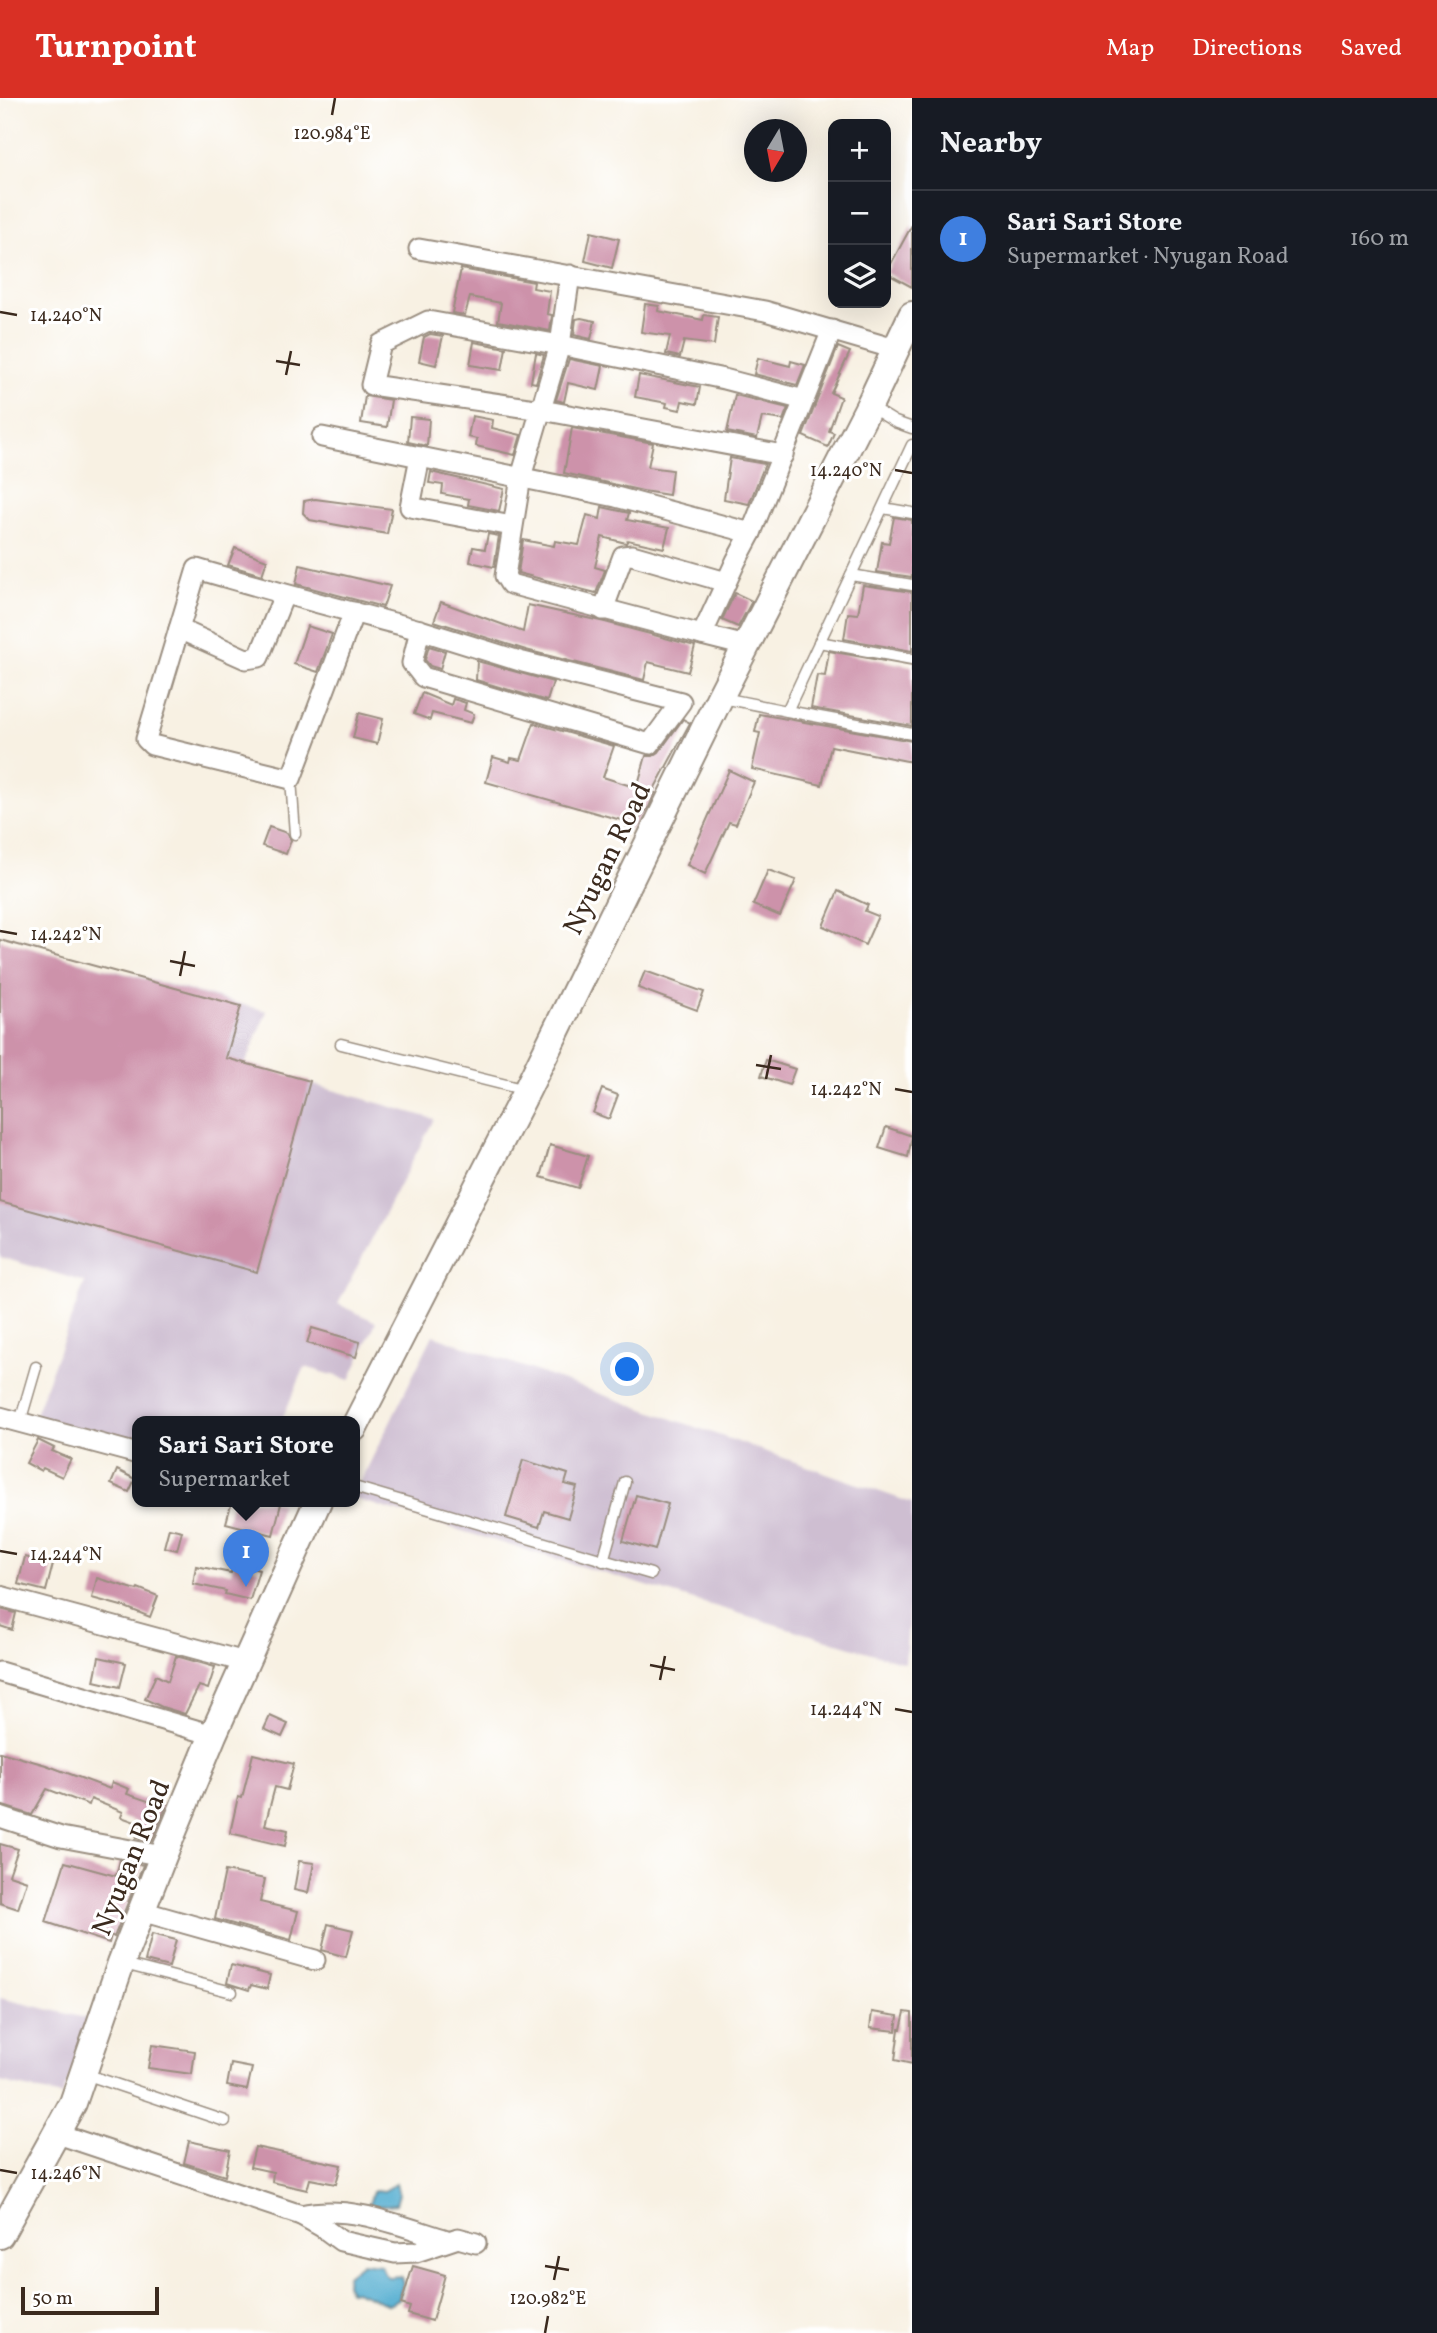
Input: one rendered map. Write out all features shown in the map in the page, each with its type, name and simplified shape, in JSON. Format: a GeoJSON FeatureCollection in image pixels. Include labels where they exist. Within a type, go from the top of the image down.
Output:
{"type":"FeatureCollection","features":[{"type":"Feature","properties":{"kind":"main road","name":"Nyugan Road"},"geometry":{"type":"LineString","coordinates":[[360,1418],[527,1090],[912,315]]}},
{"type":"Feature","properties":{"kind":"main road","name":"Nyugan Road"},"geometry":{"type":"LineString","coordinates":[[0,2235],[58,2134],[85,2074],[141,1911],[310,1507]]}},
{"type":"Feature","properties":{"kind":"street"},"geometry":{"type":"LineString","coordinates":[[419,249],[765,311],[895,349]]}},
{"type":"Feature","properties":{"kind":"street"},"geometry":{"type":"LineString","coordinates":[[570,275],[560,345],[521,477],[505,576],[510,584],[746,646]]}},
{"type":"Feature","properties":{"kind":"street"},"geometry":{"type":"LineString","coordinates":[[783,455],[542,410],[372,385],[381,344],[428,321],[724,379],[804,400]]}},
{"type":"Feature","properties":{"kind":"street"},"geometry":{"type":"LineString","coordinates":[[702,635],[751,533],[832,330]]}},
{"type":"Feature","properties":{"kind":"street"},"geometry":{"type":"LineString","coordinates":[[322,437],[616,497],[751,533]]}},
{"type":"Feature","properties":{"kind":"street"},"geometry":{"type":"LineString","coordinates":[[420,457],[410,507],[512,526]]}},
{"type":"Feature","properties":{"kind":"street"},"geometry":{"type":"LineString","coordinates":[[603,610],[623,556],[632,555],[726,582]]}},
{"type":"Feature","properties":{"kind":"street"},"geometry":{"type":"LineString","coordinates":[[354,612],[291,779],[152,745],[146,739],[197,569],[284,595],[354,612],[420,630],[523,662],[681,702],[717,704]]}},
{"type":"Feature","properties":{"kind":"street"},"geometry":{"type":"LineString","coordinates":[[179,629],[246,659],[259,657],[284,595]]}},
{"type":"Feature","properties":{"kind":"street"},"geometry":{"type":"LineString","coordinates":[[420,630],[412,663],[423,677],[650,744],[681,702]]}},
{"type":"Feature","properties":{"kind":"street"},"geometry":{"type":"LineString","coordinates":[[0,1417],[132,1452]]}},
{"type":"Feature","properties":{"kind":"street"},"geometry":{"type":"LineString","coordinates":[[0,1595],[245,1662]]}},
{"type":"Feature","properties":{"kind":"street"},"geometry":{"type":"LineString","coordinates":[[0,1672],[213,1735]]}},
{"type":"Feature","properties":{"kind":"street"},"geometry":{"type":"LineString","coordinates":[[0,1817],[61,1838],[163,1856]]}},
{"type":"Feature","properties":{"kind":"street"},"geometry":{"type":"LineString","coordinates":[[141,1911],[315,1960]]}},
{"type":"Feature","properties":{"kind":"street"},"geometry":{"type":"LineString","coordinates":[[58,2134],[301,2216],[323,2227],[341,2241],[395,2253],[416,2252],[458,2238],[476,2243]]}},
{"type":"Feature","properties":{"kind":"street"},"geometry":{"type":"LineString","coordinates":[[301,2216],[320,2211],[343,2212],[394,2223],[447,2240]]}},
{"type":"Feature","properties":{"kind":"lane"},"geometry":{"type":"LineString","coordinates":[[869,406],[895,422],[912,428]]}},
{"type":"Feature","properties":{"kind":"lane"},"geometry":{"type":"LineString","coordinates":[[787,711],[912,445]]}},
{"type":"Feature","properties":{"kind":"lane"},"geometry":{"type":"LineString","coordinates":[[883,508],[912,513]]}},
{"type":"Feature","properties":{"kind":"lane"},"geometry":{"type":"LineString","coordinates":[[851,575],[912,585]]}},
{"type":"Feature","properties":{"kind":"lane"},"geometry":{"type":"LineString","coordinates":[[819,642],[912,659]]}},
{"type":"Feature","properties":{"kind":"lane"},"geometry":{"type":"LineString","coordinates":[[717,704],[787,711],[912,734]]}},
{"type":"Feature","properties":{"kind":"lane"},"geometry":{"type":"LineString","coordinates":[[291,779],[295,834]]}},
{"type":"Feature","properties":{"kind":"lane"},"geometry":{"type":"LineString","coordinates":[[341,1044],[527,1090]]}},
{"type":"Feature","properties":{"kind":"lane"},"geometry":{"type":"LineString","coordinates":[[20,1422],[36,1367]]}},
{"type":"Feature","properties":{"kind":"lane"},"geometry":{"type":"LineString","coordinates":[[603,1560],[625,1482]]}},
{"type":"Feature","properties":{"kind":"lane"},"geometry":{"type":"LineString","coordinates":[[360,1488],[652,1574]]}},
{"type":"Feature","properties":{"kind":"lane"},"geometry":{"type":"LineString","coordinates":[[121,1963],[232,1992]]}},
{"type":"Feature","properties":{"kind":"lane"},"geometry":{"type":"LineString","coordinates":[[85,2074],[225,2121]]}},
{"type":"Feature","properties":{"kind":"shaded area"},"geometry":{"type":"Polygon","coordinates":[[[0,940],[267,1011],[245,1065],[434,1119],[338,1304],[376,1322],[350,1380],[305,1367],[283,1416],[132,1416],[132,1447],[33,1420],[85,1282],[0,1257],[0,940]]]}},
{"type":"Feature","properties":{"kind":"shaded area"},"geometry":{"type":"Polygon","coordinates":[[[433,1335],[912,1503],[912,1572],[905,1663],[360,1500],[360,1483],[433,1335]]]}},
{"type":"Feature","properties":{"kind":"shaded area"},"geometry":{"type":"Polygon","coordinates":[[[0,1998],[94,2020],[62,2096],[0,2082],[0,1998]]]}},
{"type":"Feature","properties":{"kind":"water"},"geometry":{"type":"Polygon","coordinates":[[[396,2184],[399,2194],[396,2204],[370,2207],[373,2192],[384,2191],[396,2184]]]}},
{"type":"Feature","properties":{"kind":"water"},"geometry":{"type":"Polygon","coordinates":[[[362,2263],[381,2265],[388,2277],[401,2276],[403,2284],[399,2299],[389,2305],[355,2291],[349,2292],[347,2275],[362,2263]]]}},
{"type":"Feature","properties":{"kind":"building"},"geometry":{"type":"Polygon","coordinates":[[[912,225],[912,287],[891,276],[891,264],[912,225]]]}},
{"type":"Feature","properties":{"kind":"building"},"geometry":{"type":"Polygon","coordinates":[[[591,232],[619,239],[612,268],[585,261],[591,232]]]}},
{"type":"Feature","properties":{"kind":"building"},"geometry":{"type":"Polygon","coordinates":[[[461,269],[534,282],[533,288],[550,291],[547,314],[552,315],[550,331],[498,321],[501,303],[470,297],[465,315],[452,313],[461,269]]]}},
{"type":"Feature","properties":{"kind":"building"},"geometry":{"type":"Polygon","coordinates":[[[645,304],[659,306],[658,311],[703,320],[704,315],[718,317],[714,345],[684,341],[680,357],[666,354],[670,336],[641,332],[645,304]]]}},
{"type":"Feature","properties":{"kind":"building"},"geometry":{"type":"Polygon","coordinates":[[[576,319],[595,321],[591,339],[574,335],[576,319]]]}},
{"type":"Feature","properties":{"kind":"building"},"geometry":{"type":"Polygon","coordinates":[[[430,334],[443,336],[436,365],[419,361],[424,337],[430,334]]]}},
{"type":"Feature","properties":{"kind":"building"},"geometry":{"type":"Polygon","coordinates":[[[474,342],[506,348],[502,370],[470,365],[474,342]]]}},
{"type":"Feature","properties":{"kind":"building"},"geometry":{"type":"Polygon","coordinates":[[[838,347],[850,352],[831,393],[841,397],[829,431],[834,433],[828,447],[803,436],[838,347]]]}},
{"type":"Feature","properties":{"kind":"building"},"geometry":{"type":"Polygon","coordinates":[[[536,353],[544,355],[536,383],[531,382],[536,353]]]}},
{"type":"Feature","properties":{"kind":"building"},"geometry":{"type":"Polygon","coordinates":[[[758,358],[790,366],[791,361],[805,365],[797,385],[754,374],[758,358]]]}},
{"type":"Feature","properties":{"kind":"building"},"geometry":{"type":"Polygon","coordinates":[[[569,359],[603,366],[598,390],[568,383],[564,402],[556,400],[569,359]]]}},
{"type":"Feature","properties":{"kind":"building"},"geometry":{"type":"Polygon","coordinates":[[[639,375],[700,387],[697,404],[682,401],[680,410],[666,407],[667,403],[635,397],[639,375]]]}},
{"type":"Feature","properties":{"kind":"building"},"geometry":{"type":"Polygon","coordinates":[[[735,395],[788,408],[783,420],[762,417],[757,438],[727,432],[735,395]]]}},
{"type":"Feature","properties":{"kind":"building"},"geometry":{"type":"Polygon","coordinates":[[[365,396],[391,400],[387,427],[361,423],[365,396]]]}},
{"type":"Feature","properties":{"kind":"building"},"geometry":{"type":"Polygon","coordinates":[[[472,416],[493,420],[492,428],[521,435],[515,455],[476,446],[477,439],[468,437],[472,416]]]}},
{"type":"Feature","properties":{"kind":"building"},"geometry":{"type":"Polygon","coordinates":[[[410,417],[429,419],[427,446],[408,442],[410,417]]]}},
{"type":"Feature","properties":{"kind":"building"},"geometry":{"type":"Polygon","coordinates":[[[572,428],[653,443],[648,467],[672,470],[669,495],[564,473],[572,428]]]}},
{"type":"Feature","properties":{"kind":"building"},"geometry":{"type":"Polygon","coordinates":[[[730,458],[765,464],[749,504],[724,499],[730,458]]]}},
{"type":"Feature","properties":{"kind":"building"},"geometry":{"type":"Polygon","coordinates":[[[431,472],[504,489],[499,511],[468,505],[469,499],[442,494],[443,485],[429,483],[431,472]]]}},
{"type":"Feature","properties":{"kind":"building"},"geometry":{"type":"Polygon","coordinates":[[[315,499],[392,509],[387,534],[310,520],[303,513],[304,501],[315,499]]]}},
{"type":"Feature","properties":{"kind":"building"},"geometry":{"type":"Polygon","coordinates":[[[602,507],[629,513],[627,520],[669,528],[664,548],[602,537],[595,567],[605,570],[596,593],[518,573],[523,540],[554,546],[555,541],[579,545],[587,515],[600,519],[602,507]]]}},
{"type":"Feature","properties":{"kind":"building"},"geometry":{"type":"Polygon","coordinates":[[[894,517],[912,520],[912,577],[877,572],[882,542],[889,543],[894,517]]]}},
{"type":"Feature","properties":{"kind":"building"},"geometry":{"type":"Polygon","coordinates":[[[488,534],[499,536],[494,567],[470,562],[473,547],[485,549],[488,534]]]}},
{"type":"Feature","properties":{"kind":"building"},"geometry":{"type":"Polygon","coordinates":[[[235,548],[267,560],[262,575],[228,565],[235,548]]]}},
{"type":"Feature","properties":{"kind":"building"},"geometry":{"type":"Polygon","coordinates":[[[300,565],[390,586],[383,607],[296,584],[300,565]]]}},
{"type":"Feature","properties":{"kind":"building"},"geometry":{"type":"Polygon","coordinates":[[[863,585],[912,592],[912,651],[844,639],[848,613],[858,614],[863,585]]]}},
{"type":"Feature","properties":{"kind":"building"},"geometry":{"type":"Polygon","coordinates":[[[735,593],[752,601],[738,627],[722,620],[735,593]]]}},
{"type":"Feature","properties":{"kind":"building"},"geometry":{"type":"Polygon","coordinates":[[[441,602],[523,632],[528,605],[695,646],[688,672],[648,662],[644,680],[526,650],[434,621],[441,602]]]}},
{"type":"Feature","properties":{"kind":"building"},"geometry":{"type":"Polygon","coordinates":[[[307,626],[332,634],[318,672],[294,664],[307,626]]]}},
{"type":"Feature","properties":{"kind":"building"},"geometry":{"type":"Polygon","coordinates":[[[429,646],[445,651],[440,669],[430,666],[425,660],[429,646]]]}},
{"type":"Feature","properties":{"kind":"building"},"geometry":{"type":"Polygon","coordinates":[[[829,651],[912,666],[912,726],[811,708],[817,675],[825,676],[829,651]]]}},
{"type":"Feature","properties":{"kind":"building"},"geometry":{"type":"Polygon","coordinates":[[[477,661],[553,682],[547,701],[476,680],[477,661]]]}},
{"type":"Feature","properties":{"kind":"building"},"geometry":{"type":"Polygon","coordinates":[[[422,693],[451,705],[453,699],[466,703],[464,710],[474,714],[471,723],[432,713],[430,720],[414,714],[422,693]]]}},
{"type":"Feature","properties":{"kind":"building"},"geometry":{"type":"Polygon","coordinates":[[[359,713],[383,719],[377,744],[353,738],[359,713]]]}},
{"type":"Feature","properties":{"kind":"building"},"geometry":{"type":"Polygon","coordinates":[[[759,714],[912,741],[912,762],[831,746],[822,785],[752,769],[760,733],[755,732],[759,714]]]}},
{"type":"Feature","properties":{"kind":"building"},"geometry":{"type":"Polygon","coordinates":[[[683,719],[690,723],[652,793],[655,793],[649,807],[631,829],[627,827],[628,822],[486,782],[493,757],[510,762],[511,758],[521,760],[534,723],[614,746],[603,777],[637,788],[646,756],[659,752],[683,719]]]}},
{"type":"Feature","properties":{"kind":"building"},"geometry":{"type":"Polygon","coordinates":[[[729,770],[754,782],[736,824],[729,822],[705,874],[687,865],[729,770]]]}},
{"type":"Feature","properties":{"kind":"building"},"geometry":{"type":"Polygon","coordinates":[[[269,827],[287,833],[291,840],[286,854],[262,846],[269,827]]]}},
{"type":"Feature","properties":{"kind":"building"},"geometry":{"type":"Polygon","coordinates":[[[768,870],[796,880],[780,916],[753,905],[768,870]]]}},
{"type":"Feature","properties":{"kind":"building"},"geometry":{"type":"Polygon","coordinates":[[[838,891],[868,905],[865,911],[878,916],[865,945],[823,926],[838,891]]]}},
{"type":"Feature","properties":{"kind":"building"},"geometry":{"type":"Polygon","coordinates":[[[0,940],[241,1006],[226,1058],[310,1081],[257,1272],[0,1202],[0,940]]]}},
{"type":"Feature","properties":{"kind":"building"},"geometry":{"type":"Polygon","coordinates":[[[645,971],[704,992],[697,1010],[638,988],[645,971]]]}},
{"type":"Feature","properties":{"kind":"building"},"geometry":{"type":"Polygon","coordinates":[[[766,1060],[795,1069],[789,1085],[761,1076],[766,1060]]]}},
{"type":"Feature","properties":{"kind":"building"},"geometry":{"type":"Polygon","coordinates":[[[602,1089],[618,1095],[609,1119],[593,1113],[602,1089]]]}},
{"type":"Feature","properties":{"kind":"building"},"geometry":{"type":"Polygon","coordinates":[[[886,1127],[912,1136],[908,1157],[879,1148],[886,1127]]]}},
{"type":"Feature","properties":{"kind":"building"},"geometry":{"type":"Polygon","coordinates":[[[550,1145],[588,1156],[578,1188],[541,1177],[550,1145]]]}},
{"type":"Feature","properties":{"kind":"building"},"geometry":{"type":"Polygon","coordinates":[[[312,1328],[360,1342],[356,1357],[307,1343],[312,1328]]]}},
{"type":"Feature","properties":{"kind":"building"},"geometry":{"type":"Polygon","coordinates":[[[38,1440],[54,1448],[52,1451],[71,1459],[62,1477],[26,1463],[38,1440]]]}},
{"type":"Feature","properties":{"kind":"building"},"geometry":{"type":"Polygon","coordinates":[[[523,1460],[568,1474],[565,1484],[577,1487],[568,1518],[544,1511],[539,1527],[506,1517],[523,1460]]]}},
{"type":"Feature","properties":{"kind":"building"},"geometry":{"type":"Polygon","coordinates":[[[117,1470],[132,1478],[129,1492],[111,1484],[117,1470]]]}},
{"type":"Feature","properties":{"kind":"building"},"geometry":{"type":"Polygon","coordinates":[[[636,1495],[668,1504],[655,1550],[623,1541],[636,1495]]]}},
{"type":"Feature","properties":{"kind":"building"},"geometry":{"type":"Polygon","coordinates":[[[230,1507],[280,1507],[273,1535],[226,1523],[230,1507]]]}},
{"type":"Feature","properties":{"kind":"building"},"geometry":{"type":"Polygon","coordinates":[[[169,1528],[182,1531],[177,1550],[164,1547],[169,1528]]]}},
{"type":"Feature","properties":{"kind":"building"},"geometry":{"type":"Polygon","coordinates":[[[25,1557],[53,1564],[46,1591],[18,1584],[25,1557]]]}},
{"type":"Feature","properties":{"kind":"building"},"geometry":{"type":"Polygon","coordinates":[[[234,1563],[259,1570],[250,1600],[225,1594],[226,1591],[193,1584],[196,1566],[231,1573],[234,1563]]]}},
{"type":"Feature","properties":{"kind":"building"},"geometry":{"type":"Polygon","coordinates":[[[97,1578],[158,1596],[150,1617],[92,1598],[97,1578]]]}},
{"type":"Feature","properties":{"kind":"building"},"geometry":{"type":"Polygon","coordinates":[[[0,1609],[16,1613],[12,1630],[0,1626],[0,1609]]]}},
{"type":"Feature","properties":{"kind":"building"},"geometry":{"type":"Polygon","coordinates":[[[176,1656],[215,1667],[208,1689],[199,1686],[185,1714],[145,1699],[156,1675],[168,1681],[176,1656]]]}},
{"type":"Feature","properties":{"kind":"building"},"geometry":{"type":"Polygon","coordinates":[[[99,1657],[126,1663],[120,1687],[94,1681],[99,1657]]]}},
{"type":"Feature","properties":{"kind":"building"},"geometry":{"type":"Polygon","coordinates":[[[270,1716],[288,1724],[282,1737],[264,1729],[270,1716]]]}},
{"type":"Feature","properties":{"kind":"building"},"geometry":{"type":"Polygon","coordinates":[[[0,1752],[46,1765],[110,1789],[112,1782],[129,1789],[127,1794],[166,1807],[152,1841],[136,1838],[141,1824],[121,1817],[123,1812],[91,1799],[89,1805],[47,1789],[32,1815],[0,1805],[0,1752]]]}},
{"type":"Feature","properties":{"kind":"building"},"geometry":{"type":"Polygon","coordinates":[[[253,1754],[294,1764],[287,1790],[275,1787],[265,1825],[288,1830],[285,1846],[230,1833],[238,1797],[242,1798],[253,1754]]]}},
{"type":"Feature","properties":{"kind":"building"},"geometry":{"type":"Polygon","coordinates":[[[0,1844],[18,1849],[9,1875],[27,1881],[18,1909],[0,1903],[0,1844]]]}},
{"type":"Feature","properties":{"kind":"building"},"geometry":{"type":"Polygon","coordinates":[[[120,1860],[143,1865],[114,1937],[111,1935],[109,1943],[46,1922],[65,1862],[116,1876],[120,1860]]]}},
{"type":"Feature","properties":{"kind":"building"},"geometry":{"type":"Polygon","coordinates":[[[299,1861],[314,1863],[308,1893],[294,1890],[299,1861]]]}},
{"type":"Feature","properties":{"kind":"building"},"geometry":{"type":"Polygon","coordinates":[[[225,1871],[265,1879],[260,1902],[298,1911],[291,1940],[215,1919],[225,1871]]]}},
{"type":"Feature","properties":{"kind":"building"},"geometry":{"type":"Polygon","coordinates":[[[328,1924],[353,1930],[346,1957],[322,1950],[328,1924]]]}},
{"type":"Feature","properties":{"kind":"building"},"geometry":{"type":"Polygon","coordinates":[[[152,1934],[176,1940],[169,1967],[145,1961],[152,1934]]]}},
{"type":"Feature","properties":{"kind":"building"},"geometry":{"type":"Polygon","coordinates":[[[231,1965],[270,1975],[267,1989],[251,1985],[249,1990],[227,1983],[231,1965]]]}},
{"type":"Feature","properties":{"kind":"building"},"geometry":{"type":"Polygon","coordinates":[[[872,2012],[898,2016],[896,2031],[870,2028],[872,2012]]]}},
{"type":"Feature","properties":{"kind":"building"},"geometry":{"type":"Polygon","coordinates":[[[905,2012],[912,2013],[912,2064],[895,2060],[899,2029],[905,2012]]]}},
{"type":"Feature","properties":{"kind":"building"},"geometry":{"type":"Polygon","coordinates":[[[152,2045],[195,2051],[192,2074],[148,2068],[152,2045]]]}},
{"type":"Feature","properties":{"kind":"building"},"geometry":{"type":"Polygon","coordinates":[[[231,2064],[252,2068],[247,2090],[227,2086],[231,2064]]]}},
{"type":"Feature","properties":{"kind":"building"},"geometry":{"type":"Polygon","coordinates":[[[189,2141],[230,2150],[225,2176],[184,2163],[189,2141]]]}},
{"type":"Feature","properties":{"kind":"building"},"geometry":{"type":"Polygon","coordinates":[[[255,2147],[341,2165],[336,2184],[310,2179],[307,2190],[272,2182],[273,2172],[250,2167],[255,2147]]]}},
{"type":"Feature","properties":{"kind":"building"},"geometry":{"type":"Polygon","coordinates":[[[413,2266],[445,2275],[432,2321],[408,2314],[410,2307],[401,2304],[413,2266]]]}},
{"type":"Feature","properties":{"kind":"place","name":"Sari Sari Store"},"geometry":{"type":"Point","coordinates":[246,1587]}}]}
